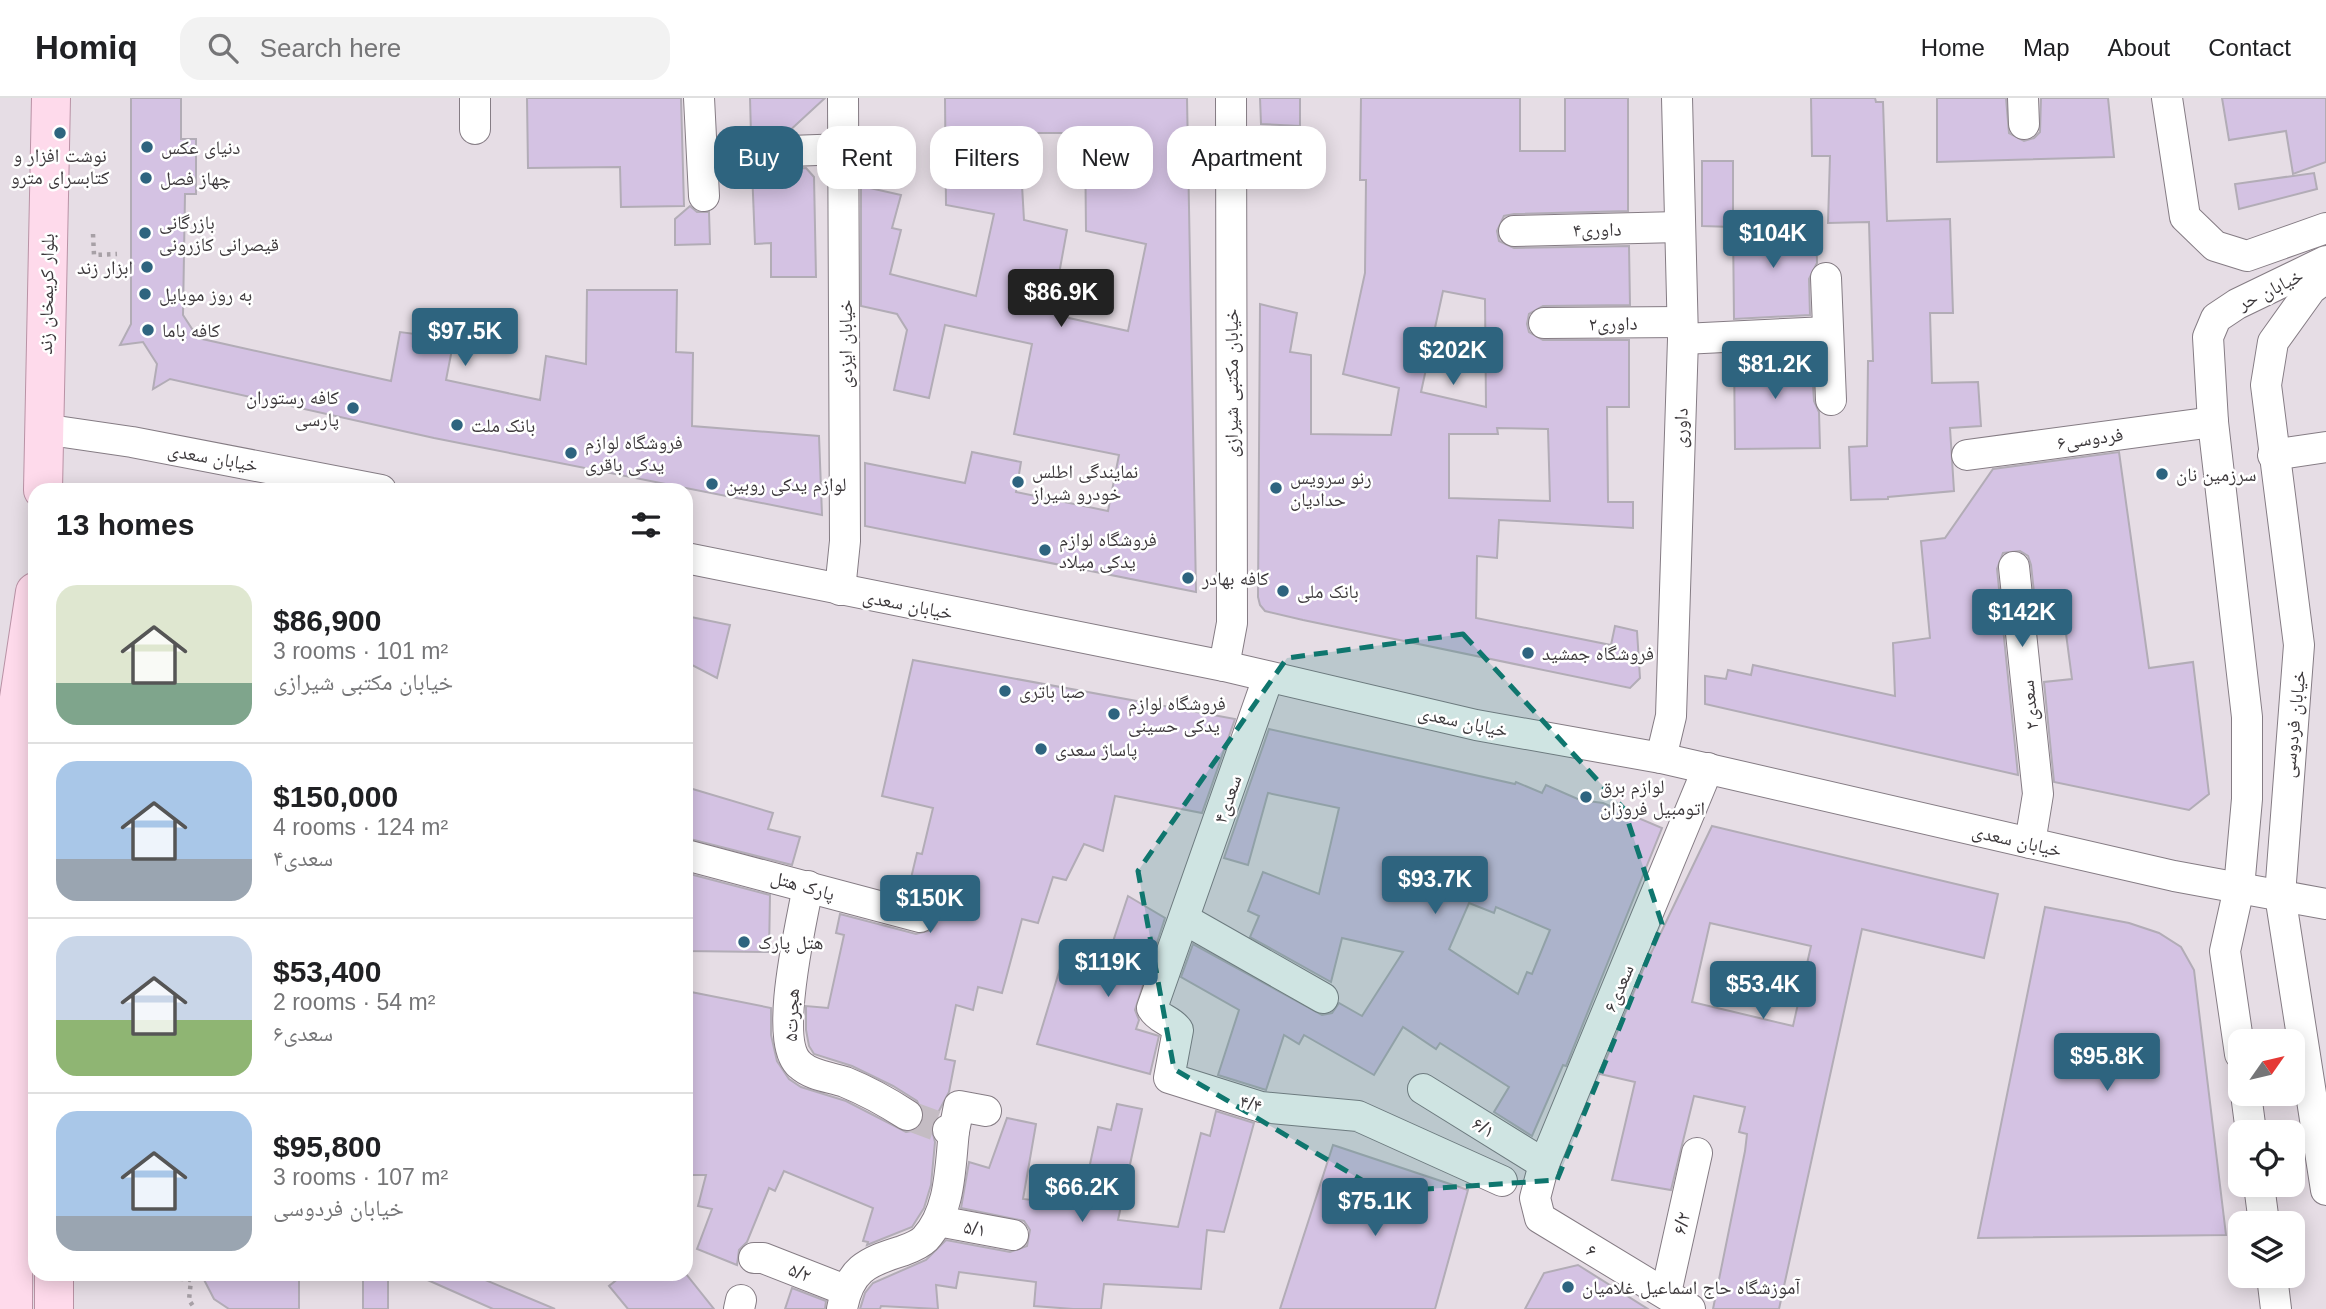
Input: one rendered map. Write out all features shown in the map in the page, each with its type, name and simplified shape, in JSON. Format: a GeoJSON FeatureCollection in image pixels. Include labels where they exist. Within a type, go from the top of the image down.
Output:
{"type":"FeatureCollection","features":[{"type":"Feature","properties":{"kind":"main road","name":"بلوار کریمخان زند"},"geometry":{"type":"LineString","coordinates":[[43,483],[51,98]]}},
{"type":"Feature","properties":{"kind":"main road"},"geometry":{"type":"LineString","coordinates":[[13,1309],[16,718],[28,638]]}},
{"type":"Feature","properties":{"kind":"main road"},"geometry":{"type":"LineString","coordinates":[[54,1281],[54,1309]]}},
{"type":"Feature","properties":{"kind":"street"},"geometry":{"type":"LineString","coordinates":[[475,98],[475,129]]}},
{"type":"Feature","properties":{"kind":"street"},"geometry":{"type":"LineString","coordinates":[[699,98],[704,196]]}},
{"type":"Feature","properties":{"kind":"street","name":"خیابان ایزدی"},"geometry":{"type":"LineString","coordinates":[[843,98],[844,126]]}},
{"type":"Feature","properties":{"kind":"street","name":"خیابان مکتبی شیرازی"},"geometry":{"type":"LineString","coordinates":[[1224,666],[1232,623],[1231,98]]}},
{"type":"Feature","properties":{"kind":"street","name":"داوری"},"geometry":{"type":"LineString","coordinates":[[1661,758],[1671,716],[1682,331],[1677,98]]}},
{"type":"Feature","properties":{"kind":"street"},"geometry":{"type":"LineString","coordinates":[[2167,98],[2185,217],[2215,246],[2247,256],[2326,228]]}},
{"type":"Feature","properties":{"kind":"street"},"geometry":{"type":"LineString","coordinates":[[702,154],[817,150]]}},
{"type":"Feature","properties":{"kind":"street","name":"خیابان ایزدی"},"geometry":{"type":"LineString","coordinates":[[840,590],[845,541],[845,189]]}},
{"type":"Feature","properties":{"kind":"street","name":"داوری۴"},"geometry":{"type":"LineString","coordinates":[[1514,231],[1679,227]]}},
{"type":"Feature","properties":{"kind":"street","name":"خیابان حر"},"geometry":{"type":"LineString","coordinates":[[2216,318],[2237,304],[2326,261]]}},
{"type":"Feature","properties":{"kind":"street"},"geometry":{"type":"LineString","coordinates":[[1826,278],[1830,400]]}},
{"type":"Feature","properties":{"kind":"street","name":"خیابان فردوسی"},"geometry":{"type":"LineString","coordinates":[[2326,278],[2311,289],[2273,342],[2266,385],[2299,645],[2313,666],[2291,722],[2280,894],[2326,1190]]}},
{"type":"Feature","properties":{"kind":"street","name":"خیابان فردوسی"},"geometry":{"type":"LineString","coordinates":[[2216,318],[2208,337],[2213,422],[2247,717],[2247,799],[2239,888],[2225,951],[2236,1029]]}},
{"type":"Feature","properties":{"kind":"street","name":"داوری۲"},"geometry":{"type":"LineString","coordinates":[[1544,323],[1682,331],[1827,332]]}},
{"type":"Feature","properties":{"kind":"street","name":"فردوسی۶"},"geometry":{"type":"LineString","coordinates":[[1967,454],[2213,422]]}},
{"type":"Feature","properties":{"kind":"street","name":"خیابان سعدی"},"geometry":{"type":"LineString","coordinates":[[43,429],[186,452],[345,483]]}},
{"type":"Feature","properties":{"kind":"street"},"geometry":{"type":"LineString","coordinates":[[2273,455],[2326,447]]}},
{"type":"Feature","properties":{"kind":"street","name":"خیابان سعدی"},"geometry":{"type":"LineString","coordinates":[[693,559],[1224,666],[1476,725],[1661,758],[2030,843],[2326,904]]}},
{"type":"Feature","properties":{"kind":"street","name":"سعدی۲"},"geometry":{"type":"LineString","coordinates":[[2014,567],[2038,794],[2030,843]]}},
{"type":"Feature","properties":{"kind":"street","name":"سعدی۴"},"geometry":{"type":"LineString","coordinates":[[1184,919],[1268,678]]}},
{"type":"Feature","properties":{"kind":"street","name":"سعدی۶"},"geometry":{"type":"LineString","coordinates":[[1535,1209],[1544,1164],[1707,768]]}},
{"type":"Feature","properties":{"kind":"street","name":"پارک هتل"},"geometry":{"type":"LineString","coordinates":[[693,857],[920,917]]}},
{"type":"Feature","properties":{"kind":"street","name":"هجرت۵"},"geometry":{"type":"LineString","coordinates":[[808,886],[792,981],[788,1032],[791,1055],[801,1066],[881,1098],[907,1115]]}},
{"type":"Feature","properties":{"kind":"street"},"geometry":{"type":"LineString","coordinates":[[1184,919],[1323,998]]}},
{"type":"Feature","properties":{"kind":"street","name":"۴/۴"},"geometry":{"type":"LineString","coordinates":[[1184,919],[1152,1008],[1157,1017],[1174,1024],[1178,1030],[1169,1078],[1261,1107],[1357,1116],[1502,1181]]}},
{"type":"Feature","properties":{"kind":"street","name":"۶/۱"},"geometry":{"type":"LineString","coordinates":[[1423,1089],[1544,1164]]}},
{"type":"Feature","properties":{"kind":"street"},"geometry":{"type":"LineString","coordinates":[[843,1299],[858,1269],[924,1241],[938,1221],[948,1186],[951,1131],[959,1106],[986,1111]]}},
{"type":"Feature","properties":{"kind":"street","name":"۶/۲"},"geometry":{"type":"LineString","coordinates":[[1678,1301],[1697,1153]]}},
{"type":"Feature","properties":{"kind":"street","name":"۶"},"geometry":{"type":"LineString","coordinates":[[1535,1209],[1540,1219],[1678,1301]]}},
{"type":"Feature","properties":{"kind":"street","name":"۵/۱"},"geometry":{"type":"LineString","coordinates":[[938,1221],[1013,1236]]}},
{"type":"Feature","properties":{"kind":"street","name":"۵/۲"},"geometry":{"type":"LineString","coordinates":[[754,1258],[763,1258],[843,1299]]}},
{"type":"Feature","properties":{"kind":"street"},"geometry":{"type":"LineString","coordinates":[[2273,1288],[2276,1309]]}},
{"type":"Feature","properties":{"kind":"path"},"geometry":{"type":"LineString","coordinates":[[93,234],[94,256],[117,254]]}},
{"type":"Feature","properties":{"kind":"path"},"geometry":{"type":"LineString","coordinates":[[191,1281],[189,1300],[195,1309]]}},
{"type":"Feature","properties":{"kind":"highlighted area"},"geometry":{"type":"Polygon","coordinates":[[[1463,634],[1624,809],[1662,924],[1557,1180],[1382,1192],[1174,1069],[1138,871],[1287,658],[1463,634]]]}},
{"type":"Feature","properties":{"kind":"building"},"geometry":{"type":"Polygon","coordinates":[[[131,98],[181,98],[181,139],[196,139],[196,194],[185,194],[183,315],[198,338],[391,381],[400,332],[454,339],[446,380],[540,400],[546,356],[586,364],[587,290],[677,290],[676,352],[693,353],[692,426],[819,436],[822,515],[693,489],[693,483],[661,483],[434,438],[170,379],[153,389],[157,364],[143,342],[120,345],[131,324],[131,98]]]}},
{"type":"Feature","properties":{"kind":"building"},"geometry":{"type":"Polygon","coordinates":[[[527,98],[681,98],[684,206],[621,207],[620,167],[528,168],[527,98]]]}},
{"type":"Feature","properties":{"kind":"building"},"geometry":{"type":"Polygon","coordinates":[[[750,98],[825,98],[795,126],[751,126],[750,98]]]}},
{"type":"Feature","properties":{"kind":"building"},"geometry":{"type":"Polygon","coordinates":[[[945,98],[1187,98],[1188,126],[1167,126],[1167,189],[1189,189],[1196,592],[865,526],[865,463],[965,483],[972,452],[1021,462],[1016,492],[1108,511],[1119,455],[1014,434],[1032,344],[945,325],[929,398],[894,390],[907,330],[897,314],[861,306],[861,189],[901,195],[892,228],[901,230],[890,274],[976,296],[994,214],[946,205],[946,189],[1022,189],[1024,220],[1067,230],[1053,307],[1069,318],[1128,331],[1146,244],[1086,231],[1086,189],[1153,189],[1153,126],[1057,126],[1057,133],[1043,133],[1043,126],[945,126],[945,98]]]}},
{"type":"Feature","properties":{"kind":"building"},"geometry":{"type":"Polygon","coordinates":[[[1260,98],[1300,98],[1300,126],[1261,124],[1260,98]]]}},
{"type":"Feature","properties":{"kind":"building"},"geometry":{"type":"Polygon","coordinates":[[[1361,98],[1520,98],[1520,151],[1565,151],[1565,98],[1628,98],[1628,211],[1514,214],[1504,216],[1497,231],[1499,241],[1514,248],[1629,246],[1630,305],[1543,306],[1529,314],[1527,324],[1529,332],[1543,340],[1629,340],[1629,407],[1607,407],[1608,502],[1633,502],[1633,528],[1499,520],[1497,558],[1477,556],[1476,618],[1611,645],[1615,626],[1637,631],[1640,678],[1630,688],[1303,620],[1265,611],[1260,605],[1260,304],[1297,313],[1290,352],[1311,355],[1311,434],[1391,435],[1399,388],[1343,374],[1365,273],[1366,180],[1360,180],[1361,98]],[[1443,291],[1421,392],[1486,407],[1485,299],[1443,291]],[[1497,428],[1498,434],[1449,434],[1449,498],[1550,501],[1548,429],[1497,428]]]}},
{"type":"Feature","properties":{"kind":"building"},"geometry":{"type":"Polygon","coordinates":[[[1811,98],[1875,98],[1876,102],[1883,102],[1887,221],[1950,219],[1953,313],[1930,313],[1932,383],[1978,382],[1981,426],[1950,428],[1954,491],[1888,499],[1851,500],[1849,447],[1867,446],[1868,361],[1873,361],[1869,222],[1828,223],[1830,156],[1812,156],[1811,98]]]}},
{"type":"Feature","properties":{"kind":"building"},"geometry":{"type":"Polygon","coordinates":[[[1937,98],[2006,98],[2009,133],[2024,141],[2034,138],[2040,132],[2041,98],[2108,98],[2114,157],[1937,162],[1937,98]]]}},
{"type":"Feature","properties":{"kind":"building"},"geometry":{"type":"Polygon","coordinates":[[[2222,98],[2326,98],[2326,162],[2293,174],[2286,131],[2229,140],[2222,98]]]}},
{"type":"Feature","properties":{"kind":"building"},"geometry":{"type":"Polygon","coordinates":[[[1702,161],[1733,161],[1733,227],[1702,226],[1702,161]]]}},
{"type":"Feature","properties":{"kind":"building"},"geometry":{"type":"Polygon","coordinates":[[[803,168],[814,177],[816,277],[771,277],[771,243],[755,244],[753,189],[803,189],[803,168]]]}},
{"type":"Feature","properties":{"kind":"building"},"geometry":{"type":"Polygon","coordinates":[[[2314,173],[2317,189],[2239,209],[2235,184],[2314,173]]]}},
{"type":"Feature","properties":{"kind":"building"},"geometry":{"type":"Polygon","coordinates":[[[690,206],[697,212],[709,212],[710,244],[675,245],[675,219],[690,206]]]}},
{"type":"Feature","properties":{"kind":"building"},"geometry":{"type":"Polygon","coordinates":[[[1816,224],[1817,263],[1809,279],[1810,315],[1734,319],[1733,227],[1816,224]]]}},
{"type":"Feature","properties":{"kind":"building"},"geometry":{"type":"Polygon","coordinates":[[[1811,350],[1814,401],[1819,412],[1820,448],[1735,449],[1734,354],[1811,350]]]}},
{"type":"Feature","properties":{"kind":"building"},"geometry":{"type":"Polygon","coordinates":[[[2119,452],[2149,668],[2193,662],[2209,794],[2189,810],[2054,782],[2044,682],[2072,679],[2065,626],[2038,629],[2031,565],[2028,556],[2020,551],[2003,553],[1997,569],[2018,775],[1705,704],[1705,676],[1726,679],[1728,670],[1751,675],[1753,665],[1895,696],[1893,643],[1930,638],[1921,541],[1945,538],[1993,469],[2119,452]]]}},
{"type":"Feature","properties":{"kind":"building"},"geometry":{"type":"Polygon","coordinates":[[[693,617],[730,625],[717,678],[693,666],[693,617]]]}},
{"type":"Feature","properties":{"kind":"building"},"geometry":{"type":"Polygon","coordinates":[[[913,660],[1235,719],[1202,813],[1115,796],[1103,851],[1084,844],[1066,880],[1053,877],[1038,923],[1022,919],[1002,993],[978,987],[973,1010],[956,1005],[945,1059],[955,1061],[949,1092],[931,1126],[935,1142],[931,1185],[924,1208],[912,1227],[867,1245],[868,1242],[863,1241],[873,1208],[784,1171],[775,1191],[769,1188],[747,1242],[739,1250],[737,1265],[697,1249],[712,1209],[698,1206],[706,1175],[693,1175],[693,992],[771,1008],[771,1035],[777,1061],[789,1079],[801,1087],[846,1101],[906,1132],[916,1130],[924,1116],[917,1101],[893,1086],[852,1066],[814,1054],[809,1046],[806,1030],[806,1006],[828,1008],[844,935],[836,933],[840,914],[916,934],[932,930],[937,922],[937,912],[932,904],[907,895],[917,853],[922,854],[933,808],[882,796],[913,660]]]}},
{"type":"Feature","properties":{"kind":"building"},"geometry":{"type":"Polygon","coordinates":[[[1269,729],[1515,784],[1516,782],[1542,793],[1546,785],[1580,800],[1603,803],[1662,828],[1566,1066],[1563,1065],[1532,1136],[1494,1112],[1509,1087],[1440,1043],[1436,1049],[1403,1027],[1374,1075],[1304,1035],[1299,1044],[1284,1035],[1266,1090],[1218,1075],[1239,1010],[1181,977],[1193,944],[1322,1015],[1332,1013],[1339,1003],[1362,1016],[1403,952],[1342,938],[1331,982],[1250,937],[1259,916],[1248,911],[1263,872],[1319,894],[1339,808],[1268,793],[1248,865],[1224,858],[1269,729]],[[1469,903],[1449,949],[1518,994],[1527,972],[1532,974],[1550,930],[1496,907],[1494,913],[1469,903]]]}},
{"type":"Feature","properties":{"kind":"building"},"geometry":{"type":"Polygon","coordinates":[[[693,789],[773,813],[768,829],[800,837],[792,865],[693,840],[693,789]]]}},
{"type":"Feature","properties":{"kind":"building"},"geometry":{"type":"Polygon","coordinates":[[[1712,826],[1998,894],[1984,958],[1862,929],[1779,1309],[1713,1309],[1745,1151],[1747,1134],[1739,1132],[1745,1107],[1694,1096],[1671,1190],[1612,1180],[1635,1082],[1600,1074],[1643,970],[1712,826]],[[1710,923],[1692,1002],[1793,1026],[1811,946],[1710,923]]]}},
{"type":"Feature","properties":{"kind":"building"},"geometry":{"type":"Polygon","coordinates":[[[693,875],[770,895],[769,952],[693,951],[693,875]]]}},
{"type":"Feature","properties":{"kind":"building"},"geometry":{"type":"Polygon","coordinates":[[[1128,896],[1165,918],[1135,1010],[1139,1020],[1136,1029],[1159,1036],[1150,1074],[1037,1044],[1062,962],[1100,981],[1128,896]]]}},
{"type":"Feature","properties":{"kind":"building"},"geometry":{"type":"Polygon","coordinates":[[[2045,907],[2129,923],[2159,933],[2181,947],[2194,970],[2226,1235],[1978,1238],[2045,907]]]}},
{"type":"Feature","properties":{"kind":"building"},"geometry":{"type":"Polygon","coordinates":[[[1117,1104],[1142,1109],[1118,1220],[1178,1227],[1201,1133],[1210,1136],[1216,1111],[1254,1123],[1224,1232],[1207,1230],[1201,1289],[1104,1284],[1101,1309],[1073,1309],[1034,1306],[1036,1282],[959,1272],[956,1288],[936,1285],[938,1309],[881,1306],[880,1309],[860,1309],[865,1293],[873,1283],[926,1260],[946,1240],[1010,1252],[1027,1246],[1030,1230],[1024,1221],[961,1208],[969,1162],[989,1168],[1007,1118],[1036,1124],[1023,1199],[1081,1206],[1098,1127],[1111,1130],[1117,1104]]]}},
{"type":"Feature","properties":{"kind":"building"},"geometry":{"type":"Polygon","coordinates":[[[1333,1145],[1468,1190],[1435,1309],[1280,1309],[1333,1145]]]}},
{"type":"Feature","properties":{"kind":"building","name":"آموزشگاه حاج اسماعیل غلامیان"},"geometry":{"type":"Polygon","coordinates":[[[1578,1265],[1648,1309],[1525,1309],[1544,1273],[1578,1265]]]}},
{"type":"Feature","properties":{"kind":"building"},"geometry":{"type":"Polygon","coordinates":[[[205,1281],[299,1281],[299,1309],[229,1309],[214,1299],[205,1281]]]}},
{"type":"Feature","properties":{"kind":"building"},"geometry":{"type":"Polygon","coordinates":[[[363,1281],[388,1281],[388,1309],[363,1309],[363,1281]]]}},
{"type":"Feature","properties":{"kind":"building"},"geometry":{"type":"Polygon","coordinates":[[[430,1281],[488,1281],[555,1309],[493,1309],[430,1281]]]}},
{"type":"Feature","properties":{"kind":"building"},"geometry":{"type":"Polygon","coordinates":[[[615,1281],[692,1281],[714,1309],[628,1309],[609,1286],[615,1281]]]}},
{"type":"Feature","properties":{"kind":"building"},"geometry":{"type":"Polygon","coordinates":[[[792,1288],[826,1301],[825,1309],[785,1309],[792,1288]]]}},
{"type":"Feature","properties":{"kind":"tunnel"},"geometry":{"type":"LineString","coordinates":[[907,1115],[948,1130]]}},
{"type":"Feature","properties":{"kind":"place","name":"نوشت افزار و کتابسرای مترو"},"geometry":{"type":"Point","coordinates":[60,133]}},
{"type":"Feature","properties":{"kind":"place","name":"دنیای عکس"},"geometry":{"type":"Point","coordinates":[147,147]}},
{"type":"Feature","properties":{"kind":"place","name":"چهاز فصل"},"geometry":{"type":"Point","coordinates":[146,178]}},
{"type":"Feature","properties":{"kind":"place","name":"بازرگانی قیصرانی کازرونی"},"geometry":{"type":"Point","coordinates":[145,233]}},
{"type":"Feature","properties":{"kind":"place","name":"ابزار زند"},"geometry":{"type":"Point","coordinates":[147,267]}},
{"type":"Feature","properties":{"kind":"place","name":"به روز موبایل"},"geometry":{"type":"Point","coordinates":[145,294]}},
{"type":"Feature","properties":{"kind":"place","name":"کافه باما"},"geometry":{"type":"Point","coordinates":[148,330]}},
{"type":"Feature","properties":{"kind":"place","name":"کافه رستوران پارسی"},"geometry":{"type":"Point","coordinates":[353,408]}},
{"type":"Feature","properties":{"kind":"place","name":"بانک ملت"},"geometry":{"type":"Point","coordinates":[457,425]}},
{"type":"Feature","properties":{"kind":"place","name":"فروشگاه لوازم یدکی باقری"},"geometry":{"type":"Point","coordinates":[571,453]}},
{"type":"Feature","properties":{"kind":"place","name":"سرزمین نان"},"geometry":{"type":"Point","coordinates":[2162,474]}},
{"type":"Feature","properties":{"kind":"place","name":"نمایندگی اطلس خودرو شیراز"},"geometry":{"type":"Point","coordinates":[1018,482]}},
{"type":"Feature","properties":{"kind":"place","name":"لوازم یدکی روبین"},"geometry":{"type":"Point","coordinates":[712,484]}},
{"type":"Feature","properties":{"kind":"place","name":"رنو سرويس حداديان"},"geometry":{"type":"Point","coordinates":[1276,488]}},
{"type":"Feature","properties":{"kind":"place","name":"فروشگاه لوازم یدکی میلاد"},"geometry":{"type":"Point","coordinates":[1045,550]}},
{"type":"Feature","properties":{"kind":"place","name":"کافه بهادر"},"geometry":{"type":"Point","coordinates":[1188,578]}},
{"type":"Feature","properties":{"kind":"place","name":"بانک ملی"},"geometry":{"type":"Point","coordinates":[1283,591]}},
{"type":"Feature","properties":{"kind":"place","name":"فروشگاه جمشید"},"geometry":{"type":"Point","coordinates":[1528,653]}},
{"type":"Feature","properties":{"kind":"place","name":"صبا باتری"},"geometry":{"type":"Point","coordinates":[1005,691]}},
{"type":"Feature","properties":{"kind":"place","name":"فروشگاه لوازم یدکی حسینی"},"geometry":{"type":"Point","coordinates":[1114,714]}},
{"type":"Feature","properties":{"kind":"place","name":"پاساژ سعدی"},"geometry":{"type":"Point","coordinates":[1041,749]}},
{"type":"Feature","properties":{"kind":"place","name":"لوازم برق اتومبیل فروزان"},"geometry":{"type":"Point","coordinates":[1586,797]}},
{"type":"Feature","properties":{"kind":"place","name":"هتل پارک"},"geometry":{"type":"Point","coordinates":[744,942]}},
{"type":"Feature","properties":{"kind":"place","name":"آموزشگاه حاج اسماعیل غلامیان"},"geometry":{"type":"Point","coordinates":[1568,1287]}}]}
